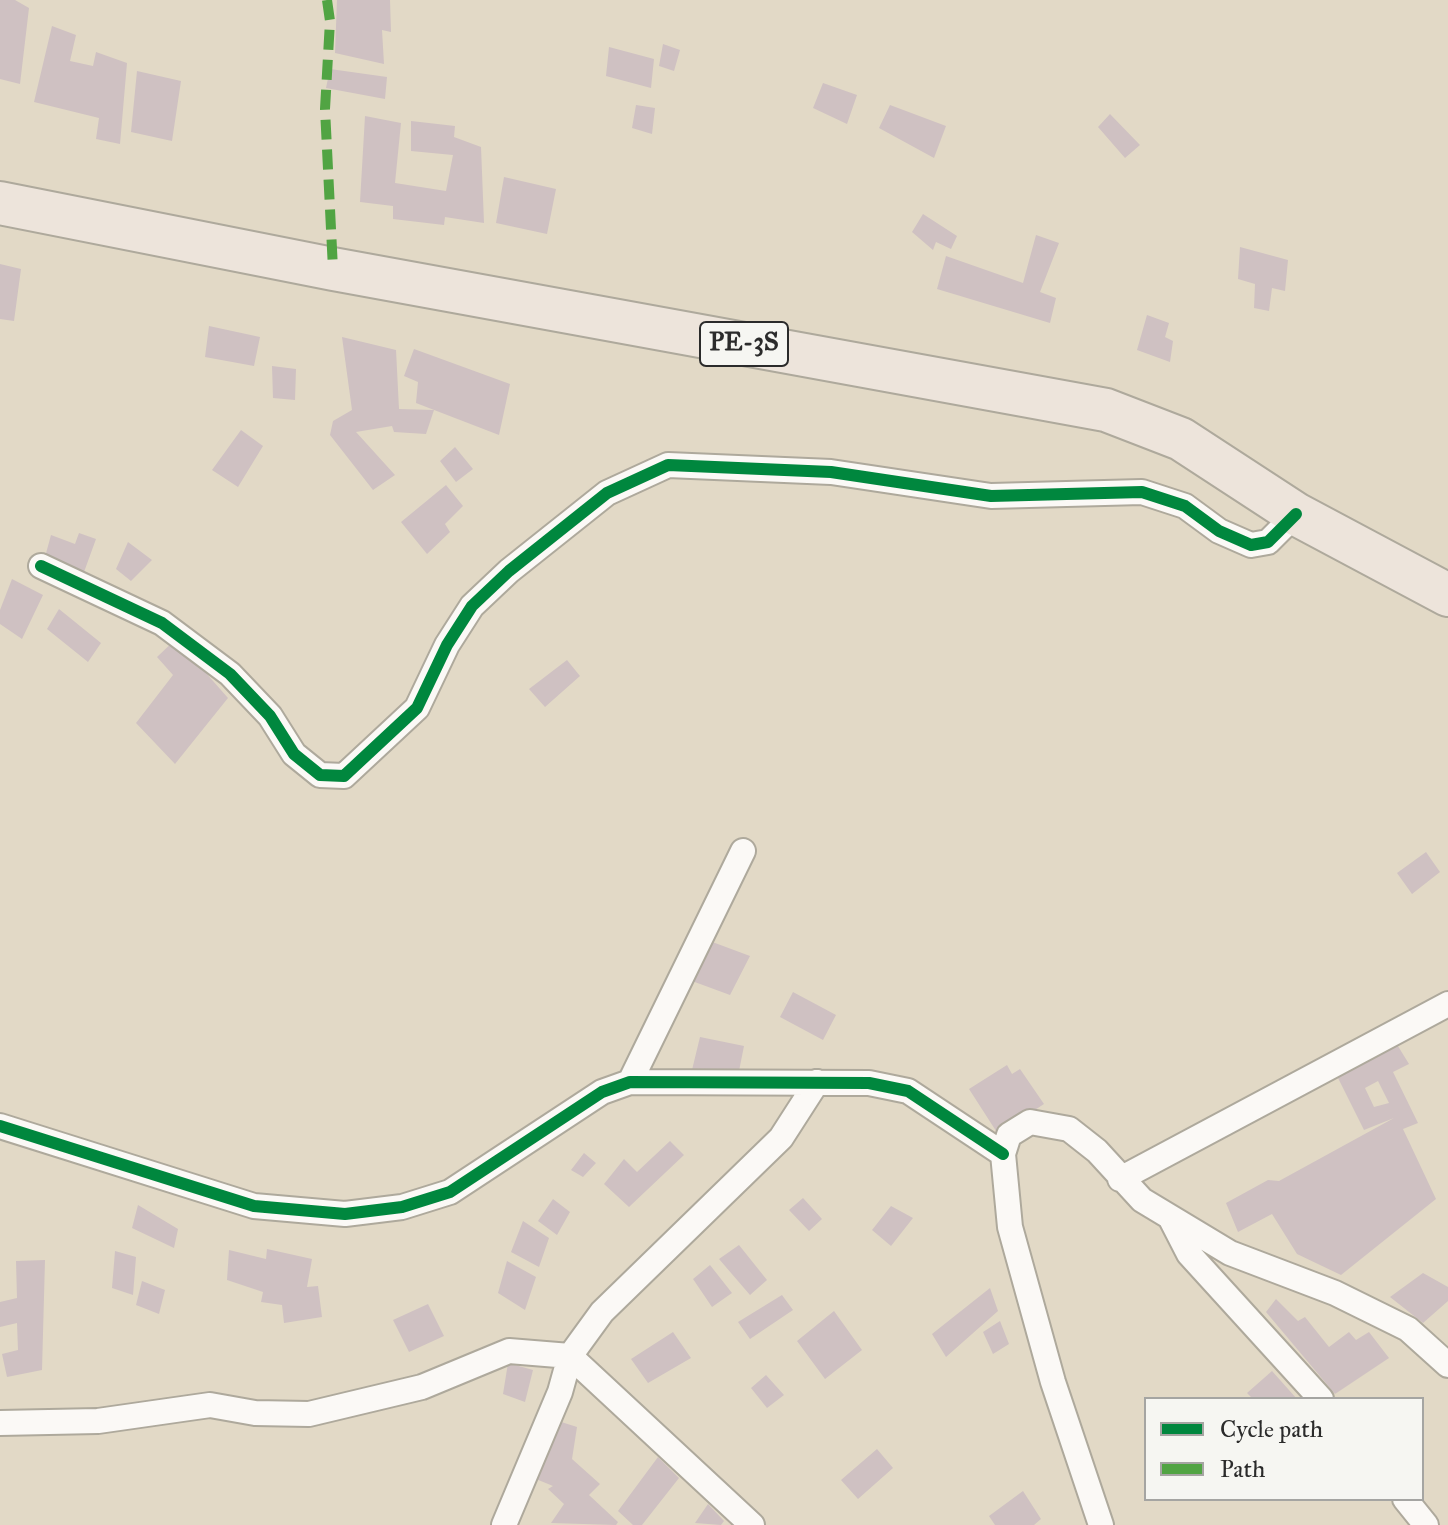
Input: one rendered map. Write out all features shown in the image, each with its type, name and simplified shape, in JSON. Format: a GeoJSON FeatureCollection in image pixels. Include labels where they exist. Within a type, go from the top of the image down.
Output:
{"type":"FeatureCollection","features":[{"type":"Feature","properties":{"kind":"highway","name":"PE-3S"},"geometry":{"type":"LineString","coordinates":[[0,203],[333,269],[1106,410],[1181,439],[1296,514],[1448,595]]}},
{"type":"Feature","properties":{"kind":"street"},"geometry":{"type":"LineString","coordinates":[[41,566],[162,623],[230,674],[270,716],[294,754],[320,775],[344,776],[417,708],[447,645],[472,606],[509,571],[607,493],[668,465],[831,472],[991,496],[1142,492],[1185,506],[1219,531],[1251,545],[1268,542],[1296,514]]}},
{"type":"Feature","properties":{"kind":"street"},"geometry":{"type":"LineString","coordinates":[[630,1082],[743,851]]}},
{"type":"Feature","properties":{"kind":"street"},"geometry":{"type":"LineString","coordinates":[[1120,1179],[1448,1004]]}},
{"type":"Feature","properties":{"kind":"street"},"geometry":{"type":"LineString","coordinates":[[0,1126],[254,1206],[345,1214],[402,1207],[450,1192],[602,1092],[630,1082],[869,1083],[908,1091],[1003,1154]]}},
{"type":"Feature","properties":{"kind":"street"},"geometry":{"type":"LineString","coordinates":[[504,1525],[560,1392],[570,1356],[602,1312],[781,1138],[817,1082]]}},
{"type":"Feature","properties":{"kind":"street"},"geometry":{"type":"LineString","coordinates":[[1101,1525],[1053,1382],[1010,1227],[1003,1154],[1009,1135],[1030,1122],[1069,1129],[1097,1151],[1120,1179],[1170,1217],[1230,1253],[1335,1293],[1408,1329],[1448,1365]]}},
{"type":"Feature","properties":{"kind":"street"},"geometry":{"type":"LineString","coordinates":[[1170,1217],[1189,1254],[1319,1397]]}},
{"type":"Feature","properties":{"kind":"street"},"geometry":{"type":"LineString","coordinates":[[0,1423],[98,1421],[210,1405],[255,1413],[309,1414],[422,1387],[509,1351],[570,1356],[752,1525]]}},
{"type":"Feature","properties":{"kind":"street"},"geometry":{"type":"LineString","coordinates":[[1407,1501],[1426,1525]]}},
{"type":"Feature","properties":{"kind":"building"},"geometry":{"type":"Polygon","coordinates":[[[0,0],[15,0],[29,8],[20,84],[0,79],[0,0]]]}},
{"type":"Feature","properties":{"kind":"building"},"geometry":{"type":"Polygon","coordinates":[[[337,0],[390,0],[391,32],[382,30],[384,64],[335,53],[337,0]]]}},
{"type":"Feature","properties":{"kind":"building"},"geometry":{"type":"Polygon","coordinates":[[[52,26],[76,35],[70,61],[93,66],[96,52],[127,63],[120,144],[96,139],[99,118],[34,102],[52,26]]]}},
{"type":"Feature","properties":{"kind":"building"},"geometry":{"type":"Polygon","coordinates":[[[663,44],[680,50],[674,71],[659,66],[663,44]]]}},
{"type":"Feature","properties":{"kind":"building"},"geometry":{"type":"Polygon","coordinates":[[[609,47],[654,59],[651,88],[606,76],[609,47]]]}},
{"type":"Feature","properties":{"kind":"building"},"geometry":{"type":"Polygon","coordinates":[[[330,69],[387,77],[385,99],[326,88],[330,69]]]}},
{"type":"Feature","properties":{"kind":"building"},"geometry":{"type":"Polygon","coordinates":[[[137,71],[181,81],[172,141],[131,132],[137,71]]]}},
{"type":"Feature","properties":{"kind":"building"},"geometry":{"type":"Polygon","coordinates":[[[823,83],[857,95],[847,124],[813,108],[823,83]]]}},
{"type":"Feature","properties":{"kind":"building"},"geometry":{"type":"Polygon","coordinates":[[[636,105],[655,108],[652,134],[632,128],[636,105]]]}},
{"type":"Feature","properties":{"kind":"building"},"geometry":{"type":"Polygon","coordinates":[[[890,105],[946,126],[934,158],[879,128],[890,105]]]}},
{"type":"Feature","properties":{"kind":"building"},"geometry":{"type":"Polygon","coordinates":[[[1110,114],[1140,145],[1125,158],[1098,127],[1110,114]]]}},
{"type":"Feature","properties":{"kind":"building"},"geometry":{"type":"Polygon","coordinates":[[[365,116],[401,123],[395,183],[446,191],[453,155],[411,151],[411,121],[455,126],[454,137],[481,147],[484,223],[445,217],[444,225],[393,219],[393,206],[360,202],[365,116]]]}},
{"type":"Feature","properties":{"kind":"building"},"geometry":{"type":"Polygon","coordinates":[[[504,177],[556,189],[547,234],[496,223],[504,177]]]}},
{"type":"Feature","properties":{"kind":"building"},"geometry":{"type":"Polygon","coordinates":[[[923,214],[957,236],[951,249],[936,242],[933,250],[912,232],[923,214]]]}},
{"type":"Feature","properties":{"kind":"building"},"geometry":{"type":"Polygon","coordinates":[[[1036,235],[1059,243],[1040,292],[1056,298],[1050,323],[937,289],[946,256],[1023,283],[1036,235]]]}},
{"type":"Feature","properties":{"kind":"building"},"geometry":{"type":"Polygon","coordinates":[[[1240,247],[1288,260],[1285,291],[1272,288],[1269,311],[1254,308],[1255,284],[1238,279],[1240,247]]]}},
{"type":"Feature","properties":{"kind":"building"},"geometry":{"type":"Polygon","coordinates":[[[0,264],[21,269],[14,321],[0,319],[0,264]]]}},
{"type":"Feature","properties":{"kind":"building"},"geometry":{"type":"Polygon","coordinates":[[[1147,315],[1169,323],[1165,337],[1173,341],[1170,362],[1137,350],[1147,315]]]}},
{"type":"Feature","properties":{"kind":"building"},"geometry":{"type":"Polygon","coordinates":[[[209,326],[260,337],[254,366],[205,357],[209,326]]]}},
{"type":"Feature","properties":{"kind":"building"},"geometry":{"type":"Polygon","coordinates":[[[342,337],[396,350],[399,409],[434,410],[426,434],[394,432],[392,426],[356,432],[395,475],[373,490],[330,435],[333,421],[352,410],[342,337]]]}},
{"type":"Feature","properties":{"kind":"building"},"geometry":{"type":"Polygon","coordinates":[[[414,349],[510,384],[499,435],[416,403],[418,382],[404,376],[414,349]]]}},
{"type":"Feature","properties":{"kind":"building"},"geometry":{"type":"Polygon","coordinates":[[[272,366],[296,369],[295,400],[273,398],[272,366]]]}},
{"type":"Feature","properties":{"kind":"building"},"geometry":{"type":"Polygon","coordinates":[[[241,430],[263,446],[238,487],[212,470],[241,430]]]}},
{"type":"Feature","properties":{"kind":"building"},"geometry":{"type":"Polygon","coordinates":[[[455,447],[473,469],[456,482],[440,461],[455,447]]]}},
{"type":"Feature","properties":{"kind":"building"},"geometry":{"type":"Polygon","coordinates":[[[446,485],[463,506],[445,524],[450,532],[427,554],[401,522],[446,485]]]}},
{"type":"Feature","properties":{"kind":"building"},"geometry":{"type":"Polygon","coordinates":[[[79,533],[96,539],[84,572],[45,557],[51,535],[75,544],[79,533]]]}},
{"type":"Feature","properties":{"kind":"building"},"geometry":{"type":"Polygon","coordinates":[[[128,542],[152,560],[131,581],[116,569],[128,542]]]}},
{"type":"Feature","properties":{"kind":"building"},"geometry":{"type":"Polygon","coordinates":[[[12,579],[43,595],[22,639],[0,624],[0,610],[12,579]]]}},
{"type":"Feature","properties":{"kind":"building"},"geometry":{"type":"Polygon","coordinates":[[[59,609],[101,643],[88,662],[47,629],[59,609]]]}},
{"type":"Feature","properties":{"kind":"building"},"geometry":{"type":"Polygon","coordinates":[[[176,639],[228,698],[175,764],[136,723],[173,675],[157,657],[176,639]]]}},
{"type":"Feature","properties":{"kind":"building"},"geometry":{"type":"Polygon","coordinates":[[[567,660],[580,676],[545,707],[529,689],[567,660]]]}},
{"type":"Feature","properties":{"kind":"building"},"geometry":{"type":"Polygon","coordinates":[[[1426,852],[1440,872],[1412,894],[1397,873],[1426,852]]]}},
{"type":"Feature","properties":{"kind":"building"},"geometry":{"type":"Polygon","coordinates":[[[707,940],[750,956],[730,995],[692,981],[707,940]]]}},
{"type":"Feature","properties":{"kind":"building"},"geometry":{"type":"Polygon","coordinates":[[[793,992],[836,1015],[823,1040],[780,1017],[793,992]]]}},
{"type":"Feature","properties":{"kind":"building"},"geometry":{"type":"Polygon","coordinates":[[[700,1037],[744,1046],[737,1081],[692,1070],[700,1037]]]}},
{"type":"Feature","properties":{"kind":"building"},"geometry":{"type":"Polygon","coordinates":[[[1393,1038],[1409,1064],[1393,1072],[1418,1123],[1403,1129],[1436,1199],[1341,1275],[1297,1254],[1272,1214],[1238,1232],[1226,1203],[1268,1180],[1279,1181],[1394,1118],[1364,1130],[1334,1070],[1393,1038]],[[1378,1081],[1365,1088],[1374,1107],[1389,1103],[1378,1081]]]}},
{"type":"Feature","properties":{"kind":"building"},"geometry":{"type":"Polygon","coordinates":[[[1007,1065],[1012,1074],[1020,1069],[1044,1104],[998,1134],[969,1089],[1007,1065]]]}},
{"type":"Feature","properties":{"kind":"building"},"geometry":{"type":"Polygon","coordinates":[[[670,1141],[684,1155],[629,1207],[604,1184],[624,1159],[637,1172],[670,1141]]]}},
{"type":"Feature","properties":{"kind":"building"},"geometry":{"type":"Polygon","coordinates":[[[584,1153],[596,1163],[583,1177],[571,1170],[584,1153]]]}},
{"type":"Feature","properties":{"kind":"building"},"geometry":{"type":"Polygon","coordinates":[[[803,1198],[822,1219],[809,1231],[789,1210],[803,1198]]]}},
{"type":"Feature","properties":{"kind":"building"},"geometry":{"type":"Polygon","coordinates":[[[553,1199],[570,1212],[557,1235],[538,1221],[553,1199]]]}},
{"type":"Feature","properties":{"kind":"building"},"geometry":{"type":"Polygon","coordinates":[[[138,1205],[178,1229],[174,1248],[132,1228],[138,1205]]]}},
{"type":"Feature","properties":{"kind":"building"},"geometry":{"type":"Polygon","coordinates":[[[891,1206],[913,1218],[891,1246],[872,1230],[891,1206]]]}},
{"type":"Feature","properties":{"kind":"building"},"geometry":{"type":"Polygon","coordinates":[[[523,1221],[549,1238],[539,1267],[511,1252],[523,1221]]]}},
{"type":"Feature","properties":{"kind":"building"},"geometry":{"type":"Polygon","coordinates":[[[739,1245],[767,1280],[750,1295],[719,1259],[739,1245]]]}},
{"type":"Feature","properties":{"kind":"building"},"geometry":{"type":"Polygon","coordinates":[[[267,1249],[312,1259],[307,1287],[318,1286],[322,1317],[284,1323],[282,1305],[261,1302],[263,1292],[227,1280],[229,1250],[266,1259],[267,1249]]]}},
{"type":"Feature","properties":{"kind":"building"},"geometry":{"type":"Polygon","coordinates":[[[115,1251],[136,1257],[133,1295],[112,1288],[115,1251]]]}},
{"type":"Feature","properties":{"kind":"building"},"geometry":{"type":"Polygon","coordinates":[[[45,1260],[42,1370],[7,1377],[2,1354],[18,1350],[17,1323],[0,1327],[0,1302],[17,1298],[16,1261],[45,1260]]]}},
{"type":"Feature","properties":{"kind":"building"},"geometry":{"type":"Polygon","coordinates":[[[507,1261],[536,1277],[525,1310],[498,1293],[507,1261]]]}},
{"type":"Feature","properties":{"kind":"building"},"geometry":{"type":"Polygon","coordinates":[[[710,1265],[732,1293],[712,1307],[693,1279],[710,1265]]]}},
{"type":"Feature","properties":{"kind":"building"},"geometry":{"type":"Polygon","coordinates":[[[1423,1273],[1448,1287],[1448,1301],[1423,1323],[1390,1297],[1423,1273]]]}},
{"type":"Feature","properties":{"kind":"building"},"geometry":{"type":"Polygon","coordinates":[[[142,1281],[165,1290],[159,1314],[136,1305],[142,1281]]]}},
{"type":"Feature","properties":{"kind":"building"},"geometry":{"type":"Polygon","coordinates":[[[990,1288],[998,1311],[946,1357],[932,1334],[990,1288]]]}},
{"type":"Feature","properties":{"kind":"building"},"geometry":{"type":"Polygon","coordinates":[[[782,1295],[793,1310],[750,1339],[738,1322],[782,1295]]]}},
{"type":"Feature","properties":{"kind":"building"},"geometry":{"type":"Polygon","coordinates":[[[1276,1299],[1298,1321],[1305,1317],[1329,1347],[1349,1332],[1356,1340],[1369,1332],[1389,1358],[1335,1394],[1266,1312],[1276,1299]]]}},
{"type":"Feature","properties":{"kind":"building"},"geometry":{"type":"Polygon","coordinates":[[[428,1304],[444,1336],[409,1352],[393,1320],[428,1304]]]}},
{"type":"Feature","properties":{"kind":"building"},"geometry":{"type":"Polygon","coordinates":[[[834,1311],[862,1350],[825,1379],[797,1341],[834,1311]]]}},
{"type":"Feature","properties":{"kind":"building"},"geometry":{"type":"Polygon","coordinates":[[[1000,1321],[1009,1344],[993,1354],[983,1332],[1000,1321]]]}},
{"type":"Feature","properties":{"kind":"building"},"geometry":{"type":"Polygon","coordinates":[[[673,1332],[691,1358],[648,1383],[631,1359],[673,1332]]]}},
{"type":"Feature","properties":{"kind":"building"},"geometry":{"type":"Polygon","coordinates":[[[508,1363],[533,1370],[525,1402],[503,1394],[508,1363]]]}},
{"type":"Feature","properties":{"kind":"building"},"geometry":{"type":"Polygon","coordinates":[[[1272,1371],[1295,1397],[1251,1397],[1247,1393],[1272,1371]]]}},
{"type":"Feature","properties":{"kind":"building"},"geometry":{"type":"Polygon","coordinates":[[[766,1375],[784,1395],[767,1408],[751,1388],[766,1375]]]}},
{"type":"Feature","properties":{"kind":"building"},"geometry":{"type":"Polygon","coordinates":[[[555,1420],[577,1427],[572,1459],[600,1484],[589,1495],[618,1522],[616,1525],[551,1523],[564,1504],[548,1489],[553,1486],[531,1477],[555,1420]]]}},
{"type":"Feature","properties":{"kind":"building"},"geometry":{"type":"Polygon","coordinates":[[[877,1449],[893,1468],[858,1499],[841,1480],[877,1449]]]}},
{"type":"Feature","properties":{"kind":"building"},"geometry":{"type":"Polygon","coordinates":[[[658,1457],[679,1478],[642,1525],[633,1525],[618,1511],[658,1457]]]}},
{"type":"Feature","properties":{"kind":"building"},"geometry":{"type":"Polygon","coordinates":[[[1023,1491],[1041,1519],[1034,1525],[995,1525],[989,1516],[1023,1491]]]}},
{"type":"Feature","properties":{"kind":"building"},"geometry":{"type":"Polygon","coordinates":[[[708,1504],[724,1521],[721,1525],[695,1523],[708,1504]]]}},
{"type":"Feature","properties":{"kind":"marked path"},"geometry":{"type":"LineString","coordinates":[[327,0],[330,21],[325,109],[333,269]]}},
{"type":"Feature","properties":{"kind":"cycle path"},"geometry":{"type":"LineString","coordinates":[[41,566],[162,623],[230,674],[270,716],[294,754],[320,775],[344,776],[417,708],[447,645],[472,606],[509,571],[607,493],[668,465],[831,472],[991,496],[1142,492],[1185,506],[1219,531],[1251,545],[1268,542],[1296,514]]}},
{"type":"Feature","properties":{"kind":"cycle path"},"geometry":{"type":"LineString","coordinates":[[0,1126],[254,1206],[345,1214],[402,1207],[450,1192],[602,1092],[630,1082],[869,1083],[908,1091],[1003,1154]]}}]}
